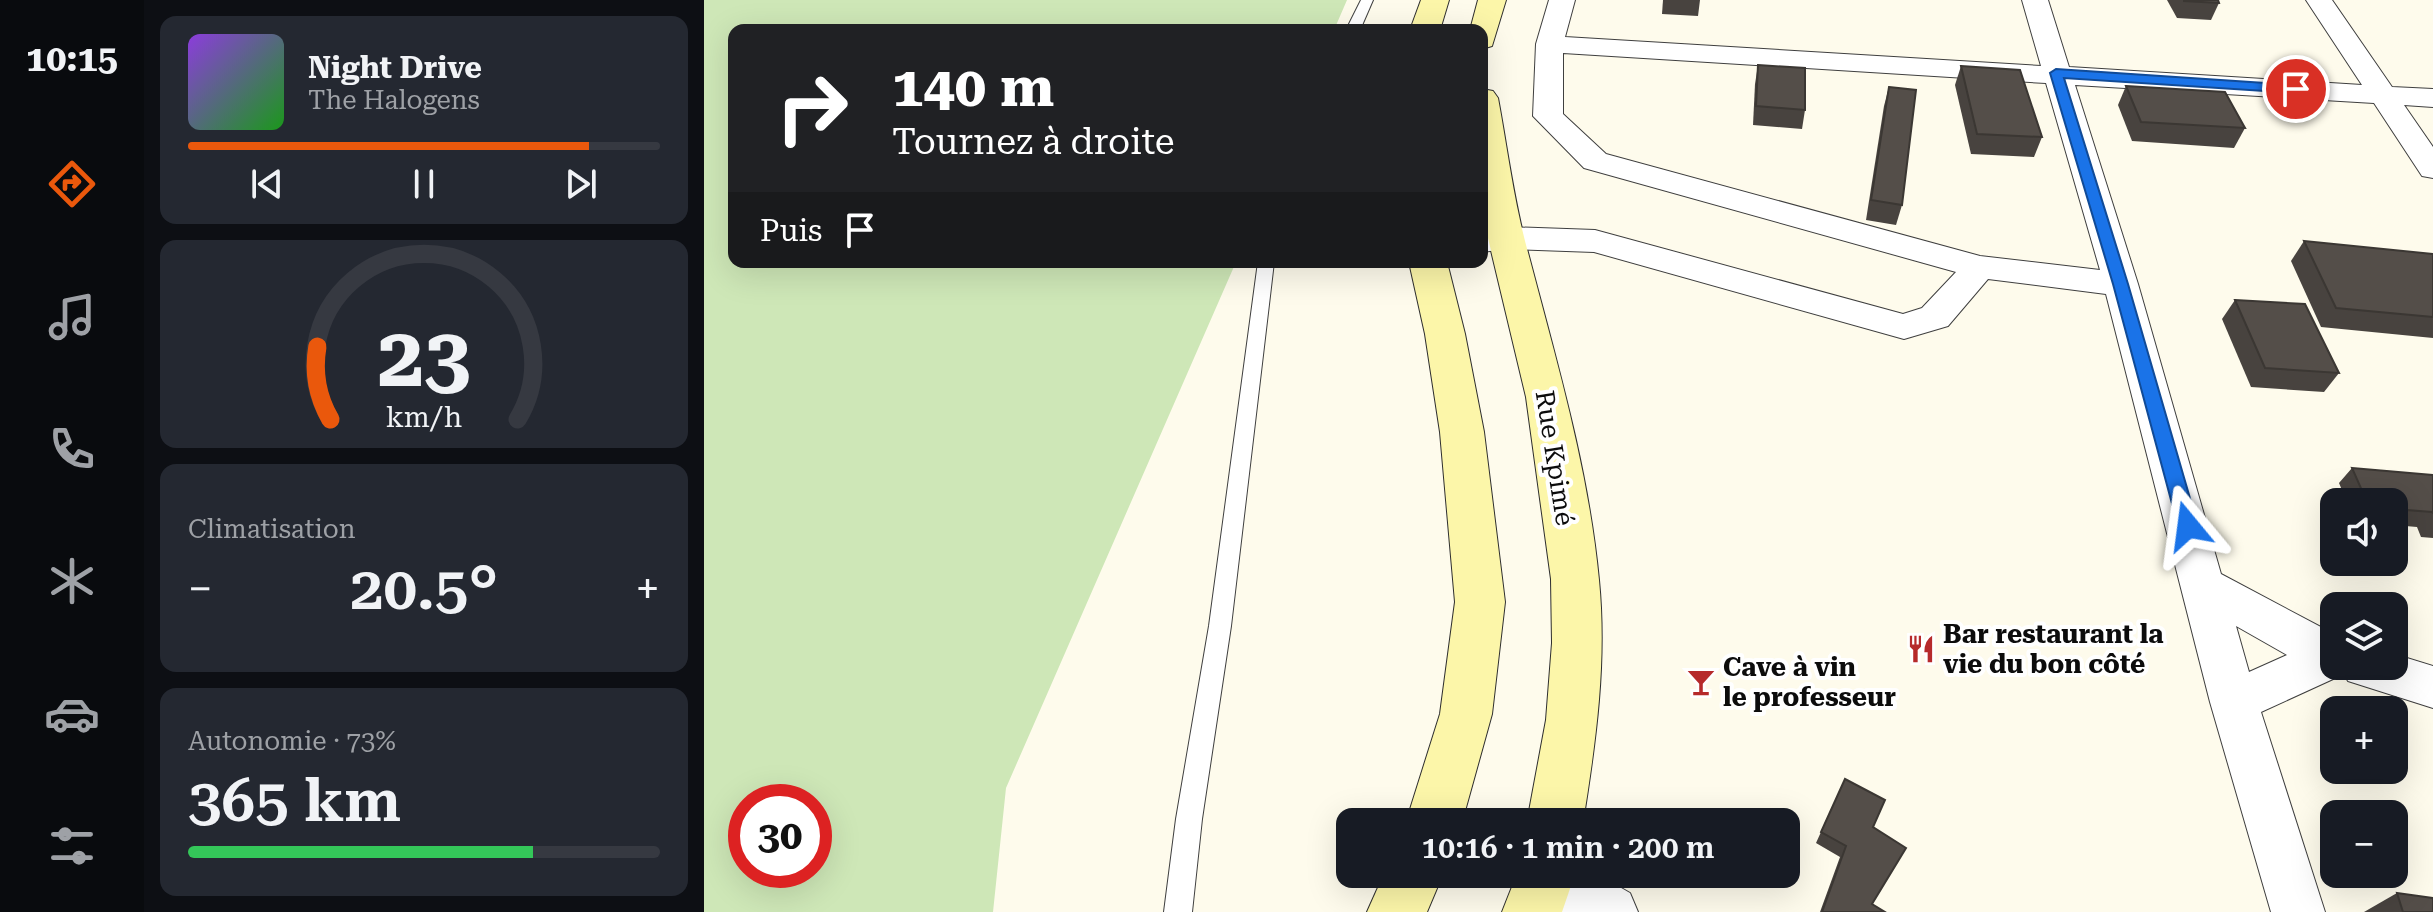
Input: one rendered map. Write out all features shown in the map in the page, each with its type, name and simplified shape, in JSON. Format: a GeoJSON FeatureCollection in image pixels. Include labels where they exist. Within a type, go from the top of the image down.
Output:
{"type":"FeatureCollection","features":[{"type":"Feature","properties":{"kind":"main road"},"geometry":{"type":"LineString","coordinates":[[1427,24],[1435,0]]}},
{"type":"Feature","properties":{"kind":"main road"},"geometry":{"type":"LineString","coordinates":[[1486,24],[1492,0]]}},
{"type":"Feature","properties":{"kind":"main road","name":"Rue Kpimé"},"geometry":{"type":"LineString","coordinates":[[1488,169],[1494,240],[1547,397],[1575,579],[1577,643],[1573,720],[1557,808]]}},
{"type":"Feature","properties":{"kind":"main road"},"geometry":{"type":"LineString","coordinates":[[1429,268],[1445,334],[1462,432],[1480,602],[1466,714],[1438,808]]}},
{"type":"Feature","properties":{"kind":"main road"},"geometry":{"type":"LineString","coordinates":[[1397,912],[1408,888]]}},
{"type":"Feature","properties":{"kind":"main road"},"geometry":{"type":"LineString","coordinates":[[1532,912],[1541,888]]}},
{"type":"Feature","properties":{"kind":"street"},"geometry":{"type":"LineString","coordinates":[[1562,0],[1550,44],[1548,116],[1595,161],[1980,267],[2121,284]]}},
{"type":"Feature","properties":{"kind":"street"},"geometry":{"type":"LineString","coordinates":[[2035,0],[2121,284],[2234,702],[2298,912]]}},
{"type":"Feature","properties":{"kind":"street"},"geometry":{"type":"LineString","coordinates":[[2319,0],[2386,95],[2433,169]]}},
{"type":"Feature","properties":{"kind":"street"},"geometry":{"type":"LineString","coordinates":[[1550,44],[2433,98]]}},
{"type":"Feature","properties":{"kind":"street"},"geometry":{"type":"LineString","coordinates":[[1494,240],[1595,241],[1904,327],[1935,317],[1980,267]]}},
{"type":"Feature","properties":{"kind":"street"},"geometry":{"type":"LineString","coordinates":[[2205,587],[2320,647]]}},
{"type":"Feature","properties":{"kind":"street"},"geometry":{"type":"LineString","coordinates":[[2234,702],[2320,669]]}},
{"type":"Feature","properties":{"kind":"street"},"geometry":{"type":"LineString","coordinates":[[2408,679],[2433,687]]}},
{"type":"Feature","properties":{"kind":"street"},"geometry":{"type":"LineString","coordinates":[[1570,888],[1611,912]]}},
{"type":"Feature","properties":{"kind":"lane"},"geometry":{"type":"LineString","coordinates":[[1356,24],[1367,0]]}},
{"type":"Feature","properties":{"kind":"lane"},"geometry":{"type":"LineString","coordinates":[[1178,912],[1189,819],[1220,626],[1265,268]]}},
{"type":"Feature","properties":{"kind":"green space"},"geometry":{"type":"Polygon","coordinates":[[[704,0],[1347,0],[1337,24],[728,24],[728,268],[1233,268],[1006,788],[993,912],[704,912],[704,0]]]}},
{"type":"Feature","properties":{"kind":"building"},"geometry":{"type":"Polygon","coordinates":[[[2218,0],[2219,3],[2184,1],[2218,0]]]}},
{"type":"Feature","properties":{"kind":"building"},"geometry":{"type":"Polygon","coordinates":[[[1758,65],[1805,68],[1805,110],[1756,106],[1758,65]]]}},
{"type":"Feature","properties":{"kind":"building"},"geometry":{"type":"Polygon","coordinates":[[[1961,66],[2020,70],[2042,137],[1977,134],[1961,66]]]}},
{"type":"Feature","properties":{"kind":"building"},"geometry":{"type":"Polygon","coordinates":[[[2126,86],[2225,92],[2245,128],[2141,122],[2126,86]]]}},
{"type":"Feature","properties":{"kind":"building"},"geometry":{"type":"Polygon","coordinates":[[[1889,87],[1916,90],[1902,205],[1871,200],[1889,87]]]}},
{"type":"Feature","properties":{"kind":"building"},"geometry":{"type":"Polygon","coordinates":[[[2304,241],[2433,254],[2433,317],[2336,308],[2304,241]]]}},
{"type":"Feature","properties":{"kind":"building"},"geometry":{"type":"Polygon","coordinates":[[[2235,300],[2305,304],[2339,373],[2265,368],[2235,300]]]}},
{"type":"Feature","properties":{"kind":"building"},"geometry":{"type":"Polygon","coordinates":[[[2352,468],[2433,475],[2433,513],[2408,510],[2408,488],[2361,488],[2352,468]]]}},
{"type":"Feature","properties":{"kind":"building"},"geometry":{"type":"Polygon","coordinates":[[[1845,779],[1885,800],[1873,827],[1906,848],[1872,904],[1885,912],[1822,912],[1846,846],[1821,832],[1845,779]]]}},
{"type":"Feature","properties":{"kind":"building"},"geometry":{"type":"Polygon","coordinates":[[[2397,893],[2433,898],[2433,912],[2403,912],[2397,893]]]}},
{"type":"Feature","properties":{"kind":"place","name":"Bar restaurant la vie du bon côté"},"geometry":{"type":"Point","coordinates":[1921,649]}},
{"type":"Feature","properties":{"kind":"place","name":"Cave à vin le professeur"},"geometry":{"type":"Point","coordinates":[1701,682]}},
{"type":"Feature","properties":{"kind":"route"},"geometry":{"type":"LineString","coordinates":[[2188,526],[2121,284],[2056,73],[2296,89]]}}]}
